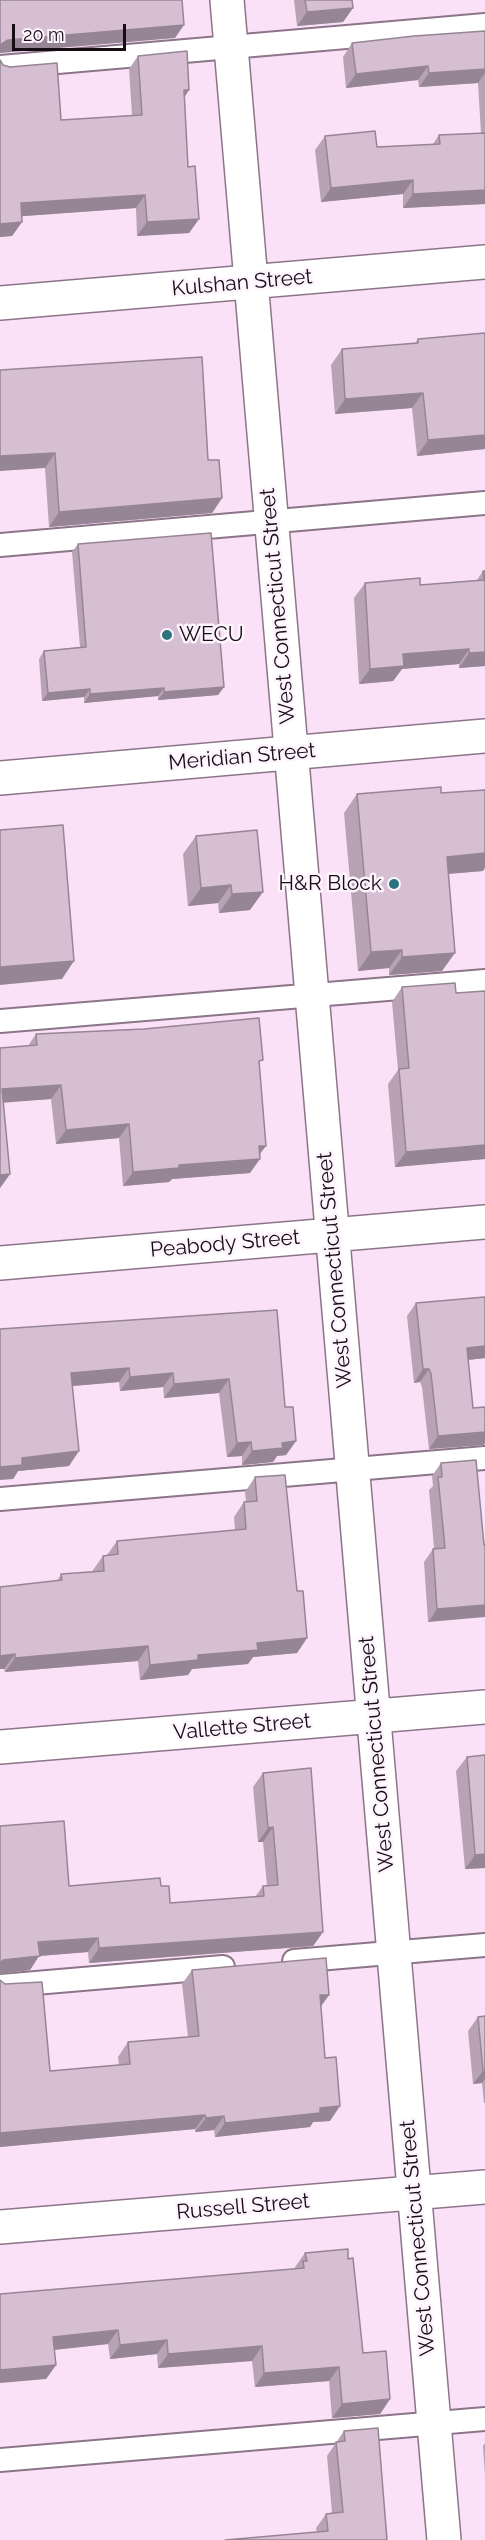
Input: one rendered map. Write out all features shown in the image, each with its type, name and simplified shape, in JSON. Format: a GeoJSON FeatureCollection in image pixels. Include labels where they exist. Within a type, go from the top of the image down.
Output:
{"type":"FeatureCollection","features":[{"type":"Feature","properties":{"kind":"street","name":"West Connecticut Street"},"geometry":{"type":"LineString","coordinates":[[227,0],[444,2540]]}},
{"type":"Feature","properties":{"kind":"street","name":"Kulshan Street"},"geometry":{"type":"LineString","coordinates":[[0,303],[485,262]]}},
{"type":"Feature","properties":{"kind":"street","name":"Meridian Street"},"geometry":{"type":"LineString","coordinates":[[0,778],[485,736]]}},
{"type":"Feature","properties":{"kind":"street","name":"Peabody Street"},"geometry":{"type":"LineString","coordinates":[[0,1263],[485,1222]]}},
{"type":"Feature","properties":{"kind":"street","name":"Vallette Street"},"geometry":{"type":"LineString","coordinates":[[0,1747],[485,1707]]}},
{"type":"Feature","properties":{"kind":"street","name":"Russell Street"},"geometry":{"type":"LineString","coordinates":[[0,2227],[485,2187]]}},
{"type":"Feature","properties":{"kind":"lane"},"geometry":{"type":"LineString","coordinates":[[0,67],[485,25]]}},
{"type":"Feature","properties":{"kind":"lane"},"geometry":{"type":"LineString","coordinates":[[0,545],[485,503]]}},
{"type":"Feature","properties":{"kind":"lane"},"geometry":{"type":"LineString","coordinates":[[0,1021],[485,981]]}},
{"type":"Feature","properties":{"kind":"lane"},"geometry":{"type":"LineString","coordinates":[[0,1499],[485,1458]]}},
{"type":"Feature","properties":{"kind":"lane"},"geometry":{"type":"LineString","coordinates":[[274,1963],[485,1945]]}},
{"type":"Feature","properties":{"kind":"lane"},"geometry":{"type":"LineString","coordinates":[[0,1986],[239,1966]]}},
{"type":"Feature","properties":{"kind":"lane"},"geometry":{"type":"LineString","coordinates":[[0,2460],[485,2419]]}},
{"type":"Feature","properties":{"kind":"building"},"geometry":{"type":"Polygon","coordinates":[[[0,0],[182,0],[184,25],[8,40],[0,45],[0,0]]]}},
{"type":"Feature","properties":{"kind":"building"},"geometry":{"type":"Polygon","coordinates":[[[305,0],[352,0],[353,8],[307,12],[305,0]]]}},
{"type":"Feature","properties":{"kind":"building"},"geometry":{"type":"Polygon","coordinates":[[[485,31],[485,69],[429,73],[428,66],[356,74],[352,43],[485,31]]]}},
{"type":"Feature","properties":{"kind":"building"},"geometry":{"type":"Polygon","coordinates":[[[187,51],[189,90],[184,90],[188,167],[195,166],[199,219],[147,222],[145,195],[21,203],[22,222],[0,224],[0,60],[3,65],[10,67],[57,63],[61,120],[142,115],[138,56],[187,51]]]}},
{"type":"Feature","properties":{"kind":"building"},"geometry":{"type":"Polygon","coordinates":[[[375,131],[377,147],[440,144],[439,135],[485,133],[485,190],[413,194],[413,180],[331,188],[325,136],[375,131]]]}},
{"type":"Feature","properties":{"kind":"building"},"geometry":{"type":"Polygon","coordinates":[[[485,333],[485,435],[428,440],[423,393],[345,399],[342,349],[418,343],[418,339],[485,333]]]}},
{"type":"Feature","properties":{"kind":"building"},"geometry":{"type":"Polygon","coordinates":[[[202,357],[208,460],[219,460],[222,498],[59,512],[55,453],[0,456],[0,370],[202,357]]]}},
{"type":"Feature","properties":{"kind":"building"},"geometry":{"type":"Polygon","coordinates":[[[211,533],[224,687],[164,692],[164,688],[90,694],[90,689],[48,693],[44,651],[86,647],[78,544],[211,533]]]}},
{"type":"Feature","properties":{"kind":"building"},"geometry":{"type":"Polygon","coordinates":[[[483,571],[485,571],[485,652],[469,653],[469,649],[403,654],[404,666],[370,669],[365,583],[420,578],[420,585],[484,580],[483,571]]]}},
{"type":"Feature","properties":{"kind":"building"},"geometry":{"type":"Polygon","coordinates":[[[441,787],[441,793],[485,790],[485,853],[447,857],[455,953],[402,957],[402,950],[371,952],[357,794],[441,787]]]}},
{"type":"Feature","properties":{"kind":"building"},"geometry":{"type":"Polygon","coordinates":[[[63,825],[74,961],[0,967],[0,830],[63,825]]]}},
{"type":"Feature","properties":{"kind":"building"},"geometry":{"type":"Polygon","coordinates":[[[257,830],[263,892],[232,894],[231,885],[201,888],[196,836],[257,830]]]}},
{"type":"Feature","properties":{"kind":"building"},"geometry":{"type":"Polygon","coordinates":[[[455,983],[456,993],[485,991],[485,1145],[406,1152],[399,1069],[409,1068],[402,987],[455,983]]]}},
{"type":"Feature","properties":{"kind":"building"},"geometry":{"type":"Polygon","coordinates":[[[259,1018],[263,1060],[259,1061],[266,1146],[259,1146],[260,1159],[179,1165],[179,1168],[133,1172],[129,1124],[66,1130],[61,1085],[2,1089],[10,1174],[0,1175],[0,1048],[37,1045],[36,1034],[144,1029],[259,1018]]]}},
{"type":"Feature","properties":{"kind":"building"},"geometry":{"type":"Polygon","coordinates":[[[485,1297],[485,1346],[467,1348],[473,1408],[485,1407],[485,1432],[438,1436],[431,1374],[429,1369],[423,1369],[416,1303],[485,1297]]]}},
{"type":"Feature","properties":{"kind":"building"},"geometry":{"type":"Polygon","coordinates":[[[277,1310],[285,1407],[293,1407],[296,1441],[282,1443],[283,1448],[252,1451],[251,1442],[237,1443],[229,1379],[174,1384],[173,1373],[130,1377],[129,1368],[71,1373],[79,1451],[22,1458],[22,1465],[0,1467],[0,1329],[277,1310]]]}},
{"type":"Feature","properties":{"kind":"building"},"geometry":{"type":"Polygon","coordinates":[[[476,1460],[485,1544],[485,1605],[437,1609],[433,1549],[445,1548],[438,1477],[442,1477],[441,1463],[476,1460]]]}},
{"type":"Feature","properties":{"kind":"building"},"geometry":{"type":"Polygon","coordinates":[[[285,1475],[297,1591],[303,1591],[307,1638],[257,1643],[258,1650],[198,1655],[198,1660],[150,1665],[148,1646],[15,1658],[15,1654],[0,1656],[0,1587],[62,1580],[61,1574],[104,1571],[103,1556],[118,1554],[117,1541],[246,1529],[244,1502],[257,1501],[255,1477],[285,1475]]]}},
{"type":"Feature","properties":{"kind":"building"},"geometry":{"type":"Polygon","coordinates":[[[485,1755],[485,1854],[475,1855],[467,1757],[485,1755]]]}},
{"type":"Feature","properties":{"kind":"building"},"geometry":{"type":"Polygon","coordinates":[[[311,1768],[323,1932],[99,1948],[98,1938],[38,1942],[40,1956],[3,1960],[0,1963],[0,1826],[64,1821],[69,1886],[160,1878],[161,1886],[169,1886],[170,1903],[264,1896],[263,1886],[278,1885],[273,1827],[268,1828],[263,1773],[311,1768]]]}},
{"type":"Feature","properties":{"kind":"building"},"geometry":{"type":"Polygon","coordinates":[[[326,1958],[329,1995],[320,1995],[325,2058],[336,2057],[340,2106],[320,2108],[320,2113],[225,2123],[224,2116],[206,2118],[205,2115],[0,2133],[0,1980],[5,1984],[42,1982],[50,2071],[130,2064],[128,2042],[199,2036],[192,1970],[326,1958]]]}},
{"type":"Feature","properties":{"kind":"building"},"geometry":{"type":"Polygon","coordinates":[[[485,2016],[485,2071],[483,2071],[478,2017],[485,2016]]]}},
{"type":"Feature","properties":{"kind":"building"},"geometry":{"type":"Polygon","coordinates":[[[348,2249],[348,2259],[353,2258],[363,2353],[386,2351],[390,2399],[342,2404],[339,2367],[264,2373],[262,2346],[168,2354],[167,2340],[120,2345],[118,2330],[53,2337],[56,2365],[0,2370],[0,2294],[304,2268],[303,2261],[307,2261],[305,2253],[348,2249]]]}},
{"type":"Feature","properties":{"kind":"building"},"geometry":{"type":"Polygon","coordinates":[[[378,2428],[387,2540],[225,2540],[328,2531],[326,2514],[343,2512],[336,2442],[345,2441],[344,2431],[378,2428]]]}},
{"type":"Feature","properties":{"kind":"place","name":"WECU"},"geometry":{"type":"Point","coordinates":[167,635]}},
{"type":"Feature","properties":{"kind":"place","name":"H&R Block"},"geometry":{"type":"Point","coordinates":[394,884]}}]}
